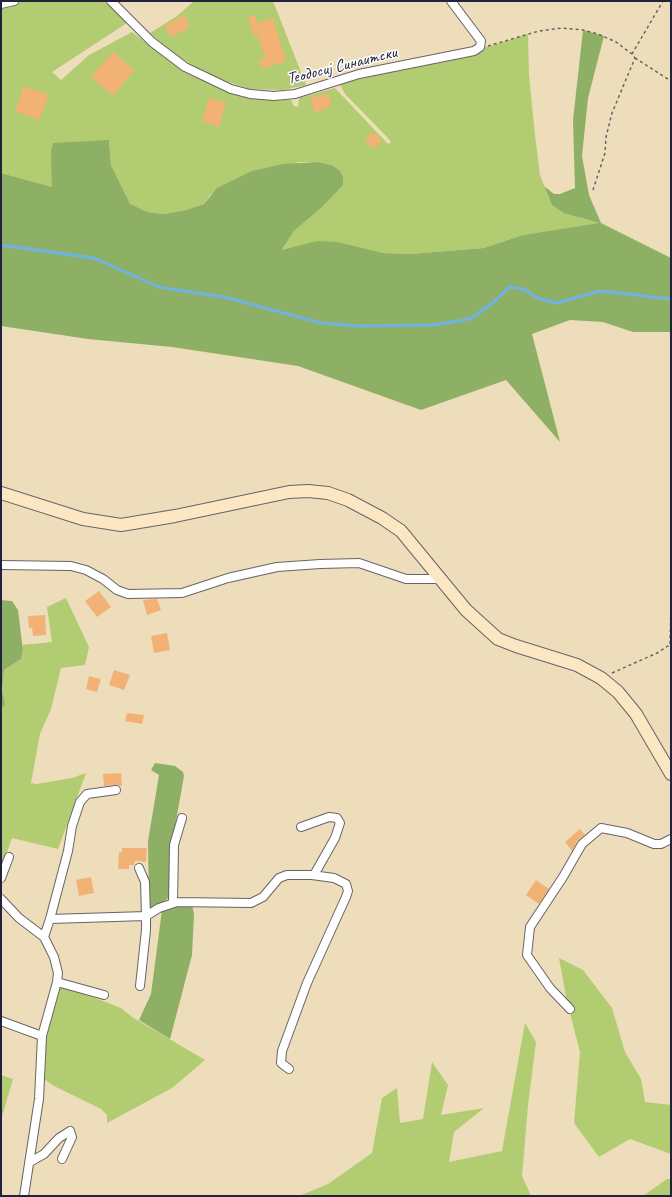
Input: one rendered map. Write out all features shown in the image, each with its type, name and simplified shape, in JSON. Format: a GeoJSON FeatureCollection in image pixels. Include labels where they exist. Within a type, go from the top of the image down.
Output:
{"type":"FeatureCollection","features":[{"type":"Feature","properties":{"kind":"street"},"geometry":{"type":"LineString","coordinates":[[1,4],[14,1]]}},
{"type":"Feature","properties":{"kind":"street","name":"Теодосиј Синаитски"},"geometry":{"type":"LineString","coordinates":[[111,1],[152,42],[185,68],[224,86],[258,95],[295,94],[359,74],[480,48]]}},
{"type":"Feature","properties":{"kind":"street"},"geometry":{"type":"LineString","coordinates":[[451,1],[481,41],[480,48]]}},
{"type":"Feature","properties":{"kind":"street"},"geometry":{"type":"LineString","coordinates":[[1,493],[83,519],[121,525],[175,516],[289,492],[308,491],[328,493],[348,500],[365,508],[401,531],[466,610],[498,639],[577,665],[601,678],[618,692],[636,714],[671,774]]}},
{"type":"Feature","properties":{"kind":"street"},"geometry":{"type":"LineString","coordinates":[[1,565],[71,566],[86,570],[103,579],[117,590],[128,594],[182,593],[228,578],[277,567],[320,564],[359,563],[406,579],[440,579]]}},
{"type":"Feature","properties":{"kind":"street"},"geometry":{"type":"LineString","coordinates":[[44,937],[68,851],[72,826],[82,798],[90,793],[116,790]]}},
{"type":"Feature","properties":{"kind":"street"},"geometry":{"type":"LineString","coordinates":[[173,903],[174,845],[182,818]]}},
{"type":"Feature","properties":{"kind":"street"},"geometry":{"type":"LineString","coordinates":[[301,827],[328,818],[337,818],[340,823],[335,838],[314,875]]}},
{"type":"Feature","properties":{"kind":"street"},"geometry":{"type":"LineString","coordinates":[[570,1009],[550,988],[527,954],[530,926],[582,844],[601,828],[627,833],[654,844],[661,844],[671,839]]}},
{"type":"Feature","properties":{"kind":"street"},"geometry":{"type":"LineString","coordinates":[[1,878],[9,857]]}},
{"type":"Feature","properties":{"kind":"street"},"geometry":{"type":"LineString","coordinates":[[139,868],[145,882],[146,916],[140,986]]}},
{"type":"Feature","properties":{"kind":"street"},"geometry":{"type":"LineString","coordinates":[[50,919],[146,916],[159,908],[173,903],[186,901],[247,904],[263,897],[282,876],[314,875],[339,879],[346,884],[348,891],[307,983],[288,1033],[281,1060],[282,1066],[288,1069]]}},
{"type":"Feature","properties":{"kind":"street"},"geometry":{"type":"LineString","coordinates":[[1,900],[19,918],[44,937],[56,962],[57,982],[42,1036],[39,1099],[24,1196]]}},
{"type":"Feature","properties":{"kind":"street"},"geometry":{"type":"LineString","coordinates":[[57,982],[104,995]]}},
{"type":"Feature","properties":{"kind":"street"},"geometry":{"type":"LineString","coordinates":[[1,1021],[42,1036]]}},
{"type":"Feature","properties":{"kind":"street"},"geometry":{"type":"LineString","coordinates":[[30,1162],[44,1154],[59,1138],[70,1131],[72,1136],[62,1159]]}},
{"type":"Feature","properties":{"kind":"path"},"geometry":{"type":"LineString","coordinates":[[632,54],[663,1]]}},
{"type":"Feature","properties":{"kind":"path"},"geometry":{"type":"LineString","coordinates":[[480,48],[539,31],[562,28],[598,34],[616,42],[635,58],[671,81]]}},
{"type":"Feature","properties":{"kind":"path"},"geometry":{"type":"LineString","coordinates":[[593,190],[605,153],[606,137],[612,113],[635,58]]}},
{"type":"Feature","properties":{"kind":"path"},"geometry":{"type":"LineString","coordinates":[[601,678],[657,653],[670,644],[671,606]]}},
{"type":"Feature","properties":{"kind":"green space"},"geometry":{"type":"Polygon","coordinates":[[[14,1],[111,1],[130,21],[52,72],[61,80],[89,55],[132,32],[185,73],[234,94],[267,100],[291,100],[294,106],[298,107],[299,98],[335,88],[388,144],[391,142],[345,94],[338,81],[494,45],[528,34],[529,75],[540,175],[549,199],[580,218],[601,223],[523,235],[484,248],[411,254],[297,247],[282,251],[294,231],[320,209],[331,165],[318,162],[299,162],[211,194],[204,204],[186,210],[164,214],[147,212],[130,205],[111,165],[109,140],[52,187],[1,173],[1,4],[14,1]]]}},
{"type":"Feature","properties":{"kind":"green space"},"geometry":{"type":"Polygon","coordinates":[[[194,1],[273,1],[306,85],[282,90],[249,89],[217,78],[197,68],[169,50],[150,33],[177,16],[194,1]]]}},
{"type":"Feature","properties":{"kind":"green space"},"geometry":{"type":"Polygon","coordinates":[[[583,30],[604,36],[588,98],[582,156],[589,195],[601,223],[671,258],[671,332],[633,332],[603,322],[570,320],[532,334],[560,442],[506,380],[421,410],[298,366],[172,347],[88,339],[1,326],[1,173],[52,187],[51,151],[53,143],[109,140],[111,165],[130,204],[147,212],[164,214],[186,210],[204,204],[217,188],[252,171],[283,164],[318,162],[331,165],[339,170],[343,177],[343,185],[320,209],[294,231],[282,250],[317,241],[337,242],[383,253],[411,254],[484,248],[523,235],[599,223],[564,213],[552,205],[544,186],[554,194],[560,194],[575,188],[573,120],[583,30]]]}},
{"type":"Feature","properties":{"kind":"green space"},"geometry":{"type":"Polygon","coordinates":[[[66,598],[89,647],[85,665],[61,668],[51,709],[40,734],[31,783],[37,784],[72,778],[86,773],[58,849],[12,838],[1,869],[1,708],[4,705],[2,691],[4,670],[21,659],[23,651],[22,645],[52,642],[47,607],[66,598]]]}},
{"type":"Feature","properties":{"kind":"green space"},"geometry":{"type":"Polygon","coordinates":[[[1,600],[12,601],[18,610],[23,651],[21,659],[4,670],[2,691],[5,705],[1,708],[1,600]]]}},
{"type":"Feature","properties":{"kind":"green space"},"geometry":{"type":"Polygon","coordinates":[[[155,763],[175,766],[183,772],[184,776],[174,832],[170,896],[149,911],[148,841],[159,775],[151,770],[155,763]]]}},
{"type":"Feature","properties":{"kind":"green space"},"geometry":{"type":"Polygon","coordinates":[[[192,904],[194,914],[192,955],[170,1039],[139,1020],[151,994],[162,910],[169,907],[192,904]]]}},
{"type":"Feature","properties":{"kind":"green space"},"geometry":{"type":"Polygon","coordinates":[[[559,958],[583,970],[612,1008],[625,1052],[641,1079],[645,1102],[671,1105],[671,1154],[630,1139],[599,1157],[574,1123],[580,1052],[567,1002],[559,958]]]}},
{"type":"Feature","properties":{"kind":"green space"},"geometry":{"type":"Polygon","coordinates":[[[61,985],[121,1008],[132,1017],[205,1060],[172,1088],[107,1123],[107,1115],[101,1109],[56,1087],[42,1078],[44,1049],[61,985]]]}},
{"type":"Feature","properties":{"kind":"green space"},"geometry":{"type":"Polygon","coordinates":[[[525,1023],[536,1042],[528,1105],[522,1176],[531,1196],[299,1196],[328,1184],[372,1153],[382,1098],[397,1088],[400,1123],[423,1119],[432,1062],[448,1085],[441,1115],[484,1108],[454,1132],[449,1162],[502,1151],[525,1023]]]}},
{"type":"Feature","properties":{"kind":"green space"},"geometry":{"type":"Polygon","coordinates":[[[1,1075],[13,1079],[1,1120],[1,1075]]]}},
{"type":"Feature","properties":{"kind":"green space"},"geometry":{"type":"Polygon","coordinates":[[[667,1179],[671,1179],[671,1196],[643,1196],[667,1179]]]}},
{"type":"Feature","properties":{"kind":"building"},"geometry":{"type":"Polygon","coordinates":[[[184,15],[190,27],[171,37],[165,26],[184,15]]]}},
{"type":"Feature","properties":{"kind":"building"},"geometry":{"type":"Polygon","coordinates":[[[255,15],[257,23],[273,18],[286,61],[262,69],[259,60],[265,58],[258,36],[254,37],[248,17],[255,15]]]}},
{"type":"Feature","properties":{"kind":"building"},"geometry":{"type":"Polygon","coordinates":[[[113,52],[134,70],[113,96],[91,77],[113,52]]]}},
{"type":"Feature","properties":{"kind":"building"},"geometry":{"type":"Polygon","coordinates":[[[24,86],[49,95],[39,120],[15,111],[24,86]]]}},
{"type":"Feature","properties":{"kind":"building"},"geometry":{"type":"Polygon","coordinates":[[[328,93],[332,106],[315,113],[310,99],[328,93]]]}},
{"type":"Feature","properties":{"kind":"building"},"geometry":{"type":"Polygon","coordinates":[[[209,98],[226,103],[219,127],[202,121],[209,98]]]}},
{"type":"Feature","properties":{"kind":"building"},"geometry":{"type":"Polygon","coordinates":[[[374,132],[382,142],[373,149],[365,139],[374,132]]]}},
{"type":"Feature","properties":{"kind":"building"},"geometry":{"type":"Polygon","coordinates":[[[99,591],[111,607],[97,617],[85,601],[99,591]]]}},
{"type":"Feature","properties":{"kind":"building"},"geometry":{"type":"Polygon","coordinates":[[[157,599],[161,610],[147,615],[143,600],[157,599]]]}},
{"type":"Feature","properties":{"kind":"building"},"geometry":{"type":"Polygon","coordinates":[[[45,615],[46,635],[33,636],[32,628],[29,628],[28,616],[45,615]]]}},
{"type":"Feature","properties":{"kind":"building"},"geometry":{"type":"Polygon","coordinates":[[[167,633],[170,650],[154,653],[151,636],[167,633]]]}},
{"type":"Feature","properties":{"kind":"building"},"geometry":{"type":"Polygon","coordinates":[[[114,670],[130,675],[124,690],[109,685],[114,670]]]}},
{"type":"Feature","properties":{"kind":"building"},"geometry":{"type":"Polygon","coordinates":[[[89,676],[101,679],[97,692],[86,689],[89,676]]]}},
{"type":"Feature","properties":{"kind":"building"},"geometry":{"type":"Polygon","coordinates":[[[127,713],[144,715],[142,724],[125,721],[127,713]]]}},
{"type":"Feature","properties":{"kind":"building"},"geometry":{"type":"Polygon","coordinates":[[[121,773],[122,786],[104,786],[103,774],[121,773]]]}},
{"type":"Feature","properties":{"kind":"building"},"geometry":{"type":"Polygon","coordinates":[[[580,829],[585,835],[577,841],[572,851],[565,842],[580,829]]]}},
{"type":"Feature","properties":{"kind":"building"},"geometry":{"type":"Polygon","coordinates":[[[122,848],[147,848],[146,862],[135,861],[134,865],[129,865],[129,869],[118,869],[119,852],[122,852],[122,848]]]}},
{"type":"Feature","properties":{"kind":"building"},"geometry":{"type":"Polygon","coordinates":[[[91,877],[94,893],[79,896],[76,880],[91,877]]]}},
{"type":"Feature","properties":{"kind":"building"},"geometry":{"type":"Polygon","coordinates":[[[536,880],[549,889],[539,904],[526,895],[536,880]]]}},
{"type":"Feature","properties":{"kind":"waterway"},"geometry":{"type":"LineString","coordinates":[[1,245],[94,258],[159,287],[224,297],[321,323],[359,326],[433,325],[470,319],[494,302],[509,287],[524,289],[537,298],[557,303],[600,291],[671,299]]}}]}
